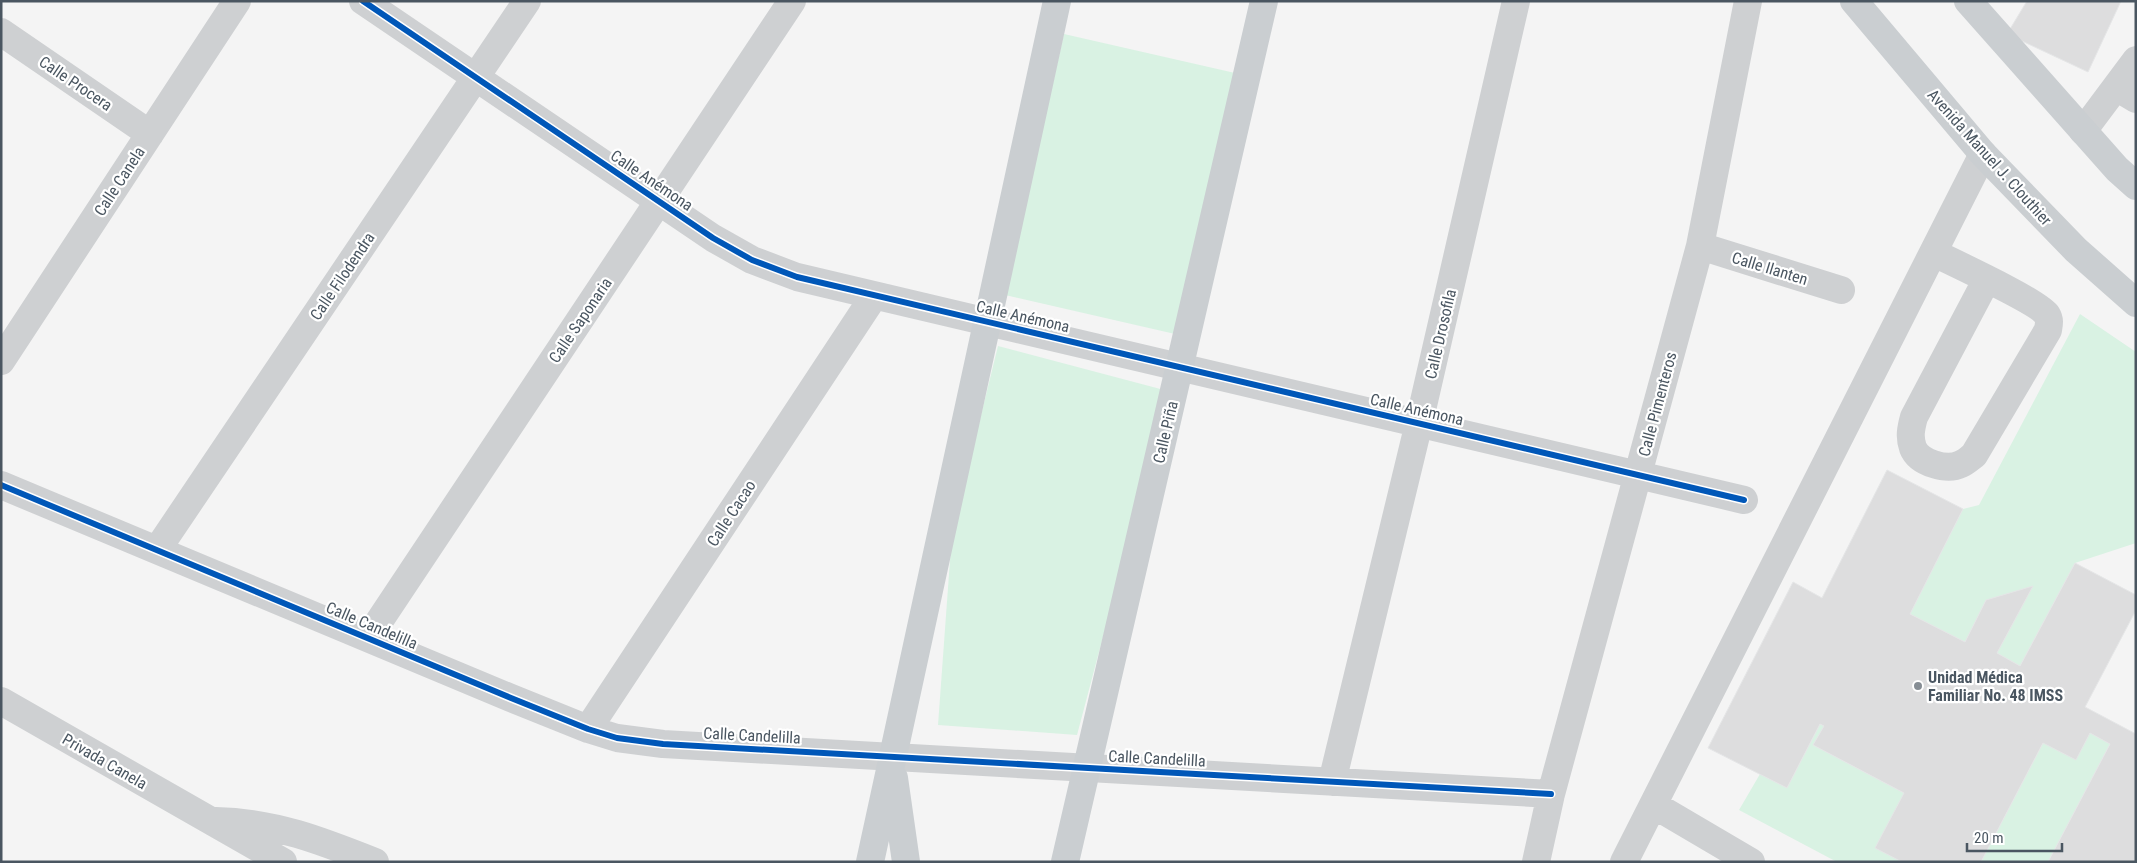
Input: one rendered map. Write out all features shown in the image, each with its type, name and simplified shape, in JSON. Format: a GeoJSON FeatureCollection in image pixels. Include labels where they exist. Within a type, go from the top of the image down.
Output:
{"type":"FeatureCollection","features":[{"type":"Feature","properties":{"kind":"main road"},"geometry":{"type":"LineString","coordinates":[[870,862],[1057,1]]}},
{"type":"Feature","properties":{"kind":"main road","name":"Calle Piña"},"geometry":{"type":"LineString","coordinates":[[1066,862],[1264,1]]}},
{"type":"Feature","properties":{"kind":"main road","name":"Avenida Manuel J. Clouthier"},"geometry":{"type":"LineString","coordinates":[[1854,1],[1983,154],[2076,250],[2136,303]]}},
{"type":"Feature","properties":{"kind":"main road"},"geometry":{"type":"LineString","coordinates":[[1968,1],[2117,169],[2136,186]]}},
{"type":"Feature","properties":{"kind":"main road"},"geometry":{"type":"LineString","coordinates":[[892,756],[906,862]]}},
{"type":"Feature","properties":{"kind":"street","name":"Calle Canela"},"geometry":{"type":"LineString","coordinates":[[1,361],[237,1]]}},
{"type":"Feature","properties":{"kind":"street","name":"Calle Anémona"},"geometry":{"type":"LineString","coordinates":[[363,1],[713,238],[752,260],[797,277],[1744,500]]}},
{"type":"Feature","properties":{"kind":"street","name":"Calle Filodendra"},"geometry":{"type":"LineString","coordinates":[[157,550],[527,1]]}},
{"type":"Feature","properties":{"kind":"street","name":"Calle Saponaria"},"geometry":{"type":"LineString","coordinates":[[368,638],[792,1]]}},
{"type":"Feature","properties":{"kind":"street","name":"Calle Drosofila"},"geometry":{"type":"LineString","coordinates":[[1332,782],[1420,424],[1516,1]]}},
{"type":"Feature","properties":{"kind":"street","name":"Calle Pimenteros"},"geometry":{"type":"LineString","coordinates":[[1536,862],[1552,794],[1700,246],[1748,1]]}},
{"type":"Feature","properties":{"kind":"street","name":"Calle Procera"},"geometry":{"type":"LineString","coordinates":[[1,32],[150,134]]}},
{"type":"Feature","properties":{"kind":"street"},"geometry":{"type":"LineString","coordinates":[[2083,131],[2126,93],[2136,60]]}},
{"type":"Feature","properties":{"kind":"street"},"geometry":{"type":"LineString","coordinates":[[1624,862],[1983,154]]}},
{"type":"Feature","properties":{"kind":"street","name":"Calle Ilanten"},"geometry":{"type":"LineString","coordinates":[[1700,246],[1841,290]]}},
{"type":"Feature","properties":{"kind":"street"},"geometry":{"type":"LineString","coordinates":[[1934,253],[1987,279],[2038,307],[2046,313],[2050,322],[2048,330],[1974,455],[1960,465],[1941,466],[1928,462],[1913,450],[1910,432],[1914,417],[1987,279]]}},
{"type":"Feature","properties":{"kind":"street","name":"Calle Cacao"},"geometry":{"type":"LineString","coordinates":[[588,729],[874,296]]}},
{"type":"Feature","properties":{"kind":"street","name":"Calle Candelilla"},"geometry":{"type":"LineString","coordinates":[[1,485],[588,729],[617,738],[663,744],[1552,794]]}},
{"type":"Feature","properties":{"kind":"street","name":"Privada Canela"},"geometry":{"type":"LineString","coordinates":[[1,701],[283,862]]}},
{"type":"Feature","properties":{"kind":"street"},"geometry":{"type":"LineString","coordinates":[[1654,805],[1751,862]]}},
{"type":"Feature","properties":{"kind":"street","name":"Privada Canela"},"geometry":{"type":"LineString","coordinates":[[209,821],[275,826],[323,841],[375,862]]}},
{"type":"Feature","properties":{"kind":"green space"},"geometry":{"type":"Polygon","coordinates":[[[1064,34],[1235,73],[1175,334],[1005,295],[1064,34]]]}},
{"type":"Feature","properties":{"kind":"green space"},"geometry":{"type":"Polygon","coordinates":[[[2080,314],[2136,352],[2136,543],[2075,563],[2020,666],[1997,653],[2032,587],[1986,600],[1965,642],[1910,614],[1963,509],[1979,505],[2080,314]]]}},
{"type":"Feature","properties":{"kind":"green space"},"geometry":{"type":"Polygon","coordinates":[[[998,346],[1168,391],[1077,735],[938,725],[952,533],[998,346]]]}},
{"type":"Feature","properties":{"kind":"green space"},"geometry":{"type":"Polygon","coordinates":[[[1820,724],[1824,726],[1813,745],[1904,793],[1902,862],[1837,862],[1739,810],[1760,774],[1787,788],[1820,724]]]}},
{"type":"Feature","properties":{"kind":"green space"},"geometry":{"type":"Polygon","coordinates":[[[2090,733],[2110,744],[2048,862],[1981,862],[2043,743],[2090,733]]]}},
{"type":"Feature","properties":{"kind":"building"},"geometry":{"type":"Polygon","coordinates":[[[2027,1],[2121,1],[2088,72],[2007,34],[2027,1]]]}},
{"type":"Feature","properties":{"kind":"building","name":"Unidad Médica Familiar No. 48 IMSS"},"geometry":{"type":"Polygon","coordinates":[[[1887,470],[1963,509],[1910,614],[1965,642],[1986,600],[2033,586],[1997,653],[2020,666],[2075,563],[2136,595],[2136,610],[2085,707],[2136,734],[2136,862],[2048,862],[2110,744],[2090,733],[2076,760],[2043,743],[1981,862],[1902,862],[1875,848],[1904,793],[1813,745],[1824,726],[1820,724],[1787,788],[1708,748],[1793,582],[1822,598],[1887,470]]]}},
{"type":"Feature","properties":{"kind":"cycle path"},"geometry":{"type":"LineString","coordinates":[[363,1],[713,238],[752,260],[797,277],[1744,500]]}},
{"type":"Feature","properties":{"kind":"cycle path"},"geometry":{"type":"LineString","coordinates":[[1,485],[511,698],[588,729],[617,738],[663,744],[1551,794]]}},
{"type":"Feature","properties":{"kind":"place","name":"Unidad Médica Familiar No. 48 IMSS"},"geometry":{"type":"Point","coordinates":[1918,686]}}]}
